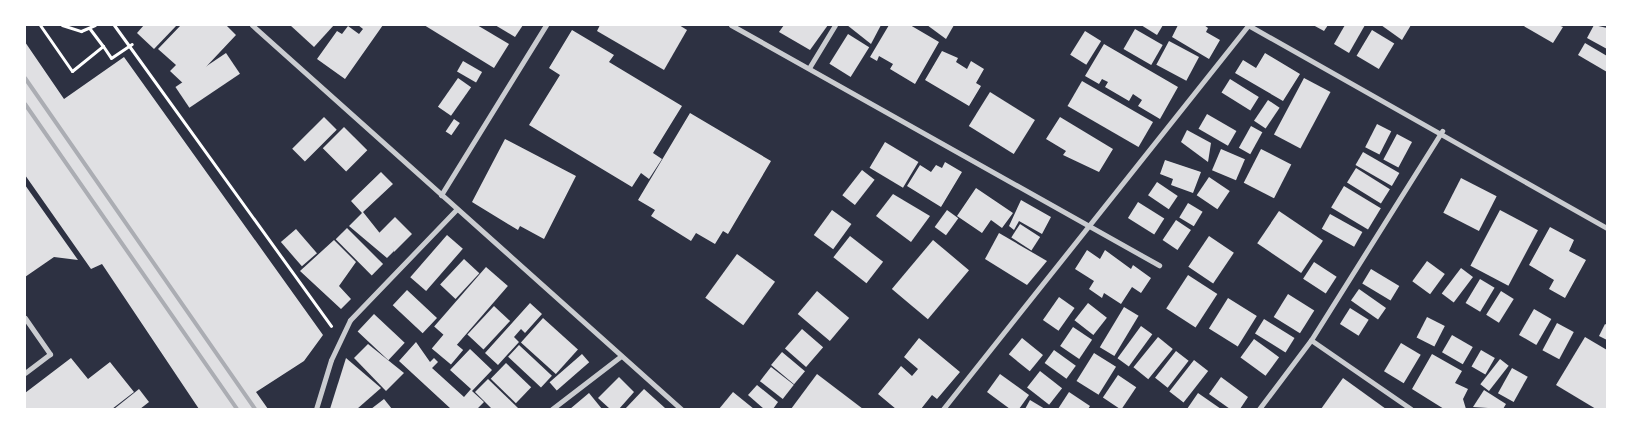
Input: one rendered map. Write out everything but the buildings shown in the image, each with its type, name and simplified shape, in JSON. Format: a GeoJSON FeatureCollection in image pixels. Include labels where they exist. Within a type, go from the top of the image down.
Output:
{"type":"FeatureCollection","features":[{"type":"Feature","properties":{"kind":"street"},"geometry":{"type":"LineString","coordinates":[[252,25],[681,409]]}},
{"type":"Feature","properties":{"kind":"street"},"geometry":{"type":"LineString","coordinates":[[441,195],[546,25]]}},
{"type":"Feature","properties":{"kind":"street"},"geometry":{"type":"LineString","coordinates":[[731,25],[1091,225],[1159,265]]}},
{"type":"Feature","properties":{"kind":"street"},"geometry":{"type":"LineString","coordinates":[[808,68],[835,25]]}},
{"type":"Feature","properties":{"kind":"street"},"geometry":{"type":"LineString","coordinates":[[943,409],[1248,25],[1442,131],[1607,228]]}},
{"type":"Feature","properties":{"kind":"street"},"geometry":{"type":"LineString","coordinates":[[1259,409],[1311,340],[1442,131]]}},
{"type":"Feature","properties":{"kind":"street"},"geometry":{"type":"LineString","coordinates":[[316,409],[340,339],[368,298],[457,209]]}},
{"type":"Feature","properties":{"kind":"street"},"geometry":{"type":"LineString","coordinates":[[25,318],[50,354],[25,373]]}},
{"type":"Feature","properties":{"kind":"street"},"geometry":{"type":"LineString","coordinates":[[1311,340],[1411,409]]}},
{"type":"Feature","properties":{"kind":"street"},"geometry":{"type":"LineString","coordinates":[[552,409],[621,356]]}},
{"type":"Feature","properties":{"kind":"path"},"geometry":{"type":"LineString","coordinates":[[40,25],[72,71],[103,46]]}},
{"type":"Feature","properties":{"kind":"path"},"geometry":{"type":"LineString","coordinates":[[62,25],[90,29],[111,58],[132,44]]}},
{"type":"Feature","properties":{"kind":"path"},"geometry":{"type":"LineString","coordinates":[[90,29],[95,25]]}},
{"type":"Feature","properties":{"kind":"path"},"geometry":{"type":"LineString","coordinates":[[114,25],[132,44],[340,339]]}},
{"type":"Feature","properties":{"kind":"railway"},"geometry":{"type":"LineString","coordinates":[[25,78],[255,409]]}},
{"type":"Feature","properties":{"kind":"railway"},"geometry":{"type":"LineString","coordinates":[[25,104],[237,409]]}}]}
